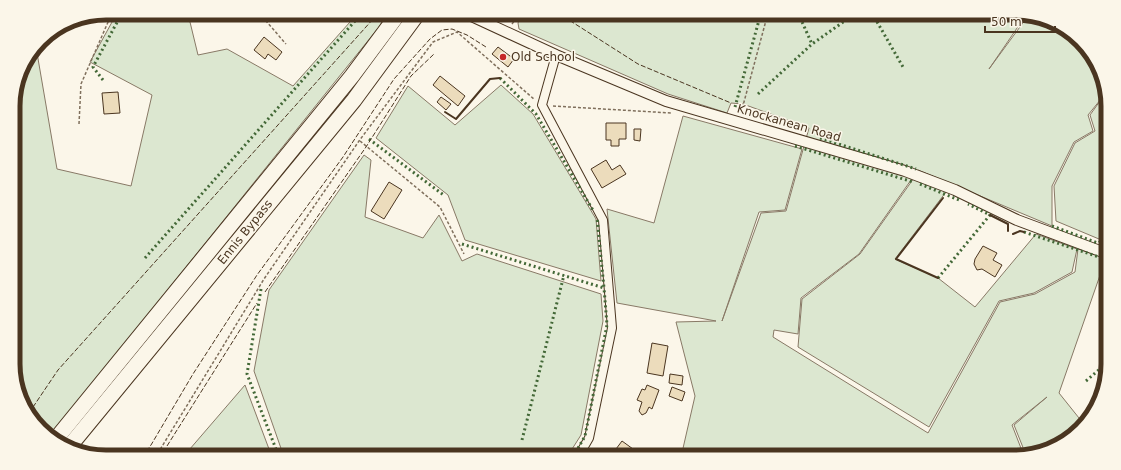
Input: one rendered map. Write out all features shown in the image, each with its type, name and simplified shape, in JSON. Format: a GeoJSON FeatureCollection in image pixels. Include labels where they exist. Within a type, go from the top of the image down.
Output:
{"type":"FeatureCollection","features":[{"type":"Feature","properties":{"kind":"highway","name":"Ennis Bypass"},"geometry":{"type":"LineString","coordinates":[[59,435],[352,76],[394,20]]}},
{"type":"Feature","properties":{"kind":"highway","name":"Ennis Bypass"},"geometry":{"type":"LineString","coordinates":[[72,443],[354,100],[413,20]]}},
{"type":"Feature","properties":{"kind":"street","name":"Knockanean Road"},"geometry":{"type":"LineString","coordinates":[[480,20],[556,56],[666,100],[905,171],[955,190],[1017,220],[1101,251]]}},
{"type":"Feature","properties":{"kind":"street"},"geometry":{"type":"LineString","coordinates":[[556,56],[542,105],[603,220],[612,328],[589,438],[582,450]]}},
{"type":"Feature","properties":{"kind":"path"},"geometry":{"type":"LineString","coordinates":[[79,124],[81,84],[109,20]]}},
{"type":"Feature","properties":{"kind":"path"},"geometry":{"type":"LineString","coordinates":[[265,20],[286,44]]}},
{"type":"Feature","properties":{"kind":"path"},"geometry":{"type":"LineString","coordinates":[[506,32],[515,20]]}},
{"type":"Feature","properties":{"kind":"path"},"geometry":{"type":"LineString","coordinates":[[739,122],[766,20]]}},
{"type":"Feature","properties":{"kind":"path"},"geometry":{"type":"LineString","coordinates":[[160,450],[264,279],[359,141],[433,42],[457,32],[542,105],[671,113]]}},
{"type":"Feature","properties":{"kind":"path"},"geometry":{"type":"LineString","coordinates":[[359,141],[440,207],[464,254]]}},
{"type":"Feature","properties":{"kind":"green space"},"geometry":{"type":"Polygon","coordinates":[[[113,20],[187,20],[190,22],[198,55],[227,49],[293,86],[352,20],[383,20],[379,27],[54,432],[45,425],[32,407],[23,386],[21,375],[20,100],[27,73],[34,58],[37,55],[57,169],[131,186],[152,95],[90,62],[113,20]]]}},
{"type":"Feature","properties":{"kind":"green space"},"geometry":{"type":"Polygon","coordinates":[[[519,20],[993,20],[996,22],[999,20],[1022,21],[989,69],[1024,21],[1048,27],[1067,38],[1076,45],[1089,63],[1098,84],[1100,100],[1088,115],[1093,131],[1074,142],[1052,186],[1052,226],[918,170],[859,254],[801,298],[798,334],[774,330],[773,337],[928,433],[1000,302],[1035,294],[1075,272],[1078,249],[1101,256],[1101,272],[1059,393],[1080,420],[1076,425],[1053,441],[1024,449],[1014,425],[1047,397],[1012,425],[1021,450],[683,450],[695,396],[676,322],[716,321],[617,303],[607,209],[654,223],[683,116],[802,149],[785,210],[759,212],[722,321],[761,213],[786,211],[809,128],[743,104],[731,103],[727,113],[668,94],[519,29],[519,20]]]}},
{"type":"Feature","properties":{"kind":"green space"},"geometry":{"type":"Polygon","coordinates":[[[501,85],[533,114],[596,219],[601,281],[465,240],[448,195],[376,138],[408,86],[455,125],[501,85]]]}},
{"type":"Feature","properties":{"kind":"green space"},"geometry":{"type":"Polygon","coordinates":[[[1100,100],[1101,235],[1099,239],[1056,221],[1054,186],[1075,143],[1095,131],[1090,115],[1100,100]]]}},
{"type":"Feature","properties":{"kind":"green space"},"geometry":{"type":"Polygon","coordinates":[[[364,155],[371,160],[365,217],[423,238],[439,215],[462,261],[477,254],[601,294],[603,321],[581,435],[571,450],[282,450],[254,371],[269,290],[364,155]]]}},
{"type":"Feature","properties":{"kind":"green space"},"geometry":{"type":"Polygon","coordinates":[[[914,178],[946,192],[895,259],[938,278],[975,307],[1036,234],[1077,249],[1072,272],[1034,293],[999,301],[929,427],[798,347],[802,299],[860,254],[914,178]]]}},
{"type":"Feature","properties":{"kind":"green space"},"geometry":{"type":"Polygon","coordinates":[[[245,385],[269,450],[189,450],[245,385]]]}},
{"type":"Feature","properties":{"kind":"building"},"geometry":{"type":"Polygon","coordinates":[[[264,37],[282,52],[276,60],[268,54],[265,59],[254,50],[264,37]]]}},
{"type":"Feature","properties":{"kind":"building","name":"Old School"},"geometry":{"type":"Polygon","coordinates":[[[498,47],[514,59],[508,67],[492,54],[498,47]]]}},
{"type":"Feature","properties":{"kind":"building"},"geometry":{"type":"Polygon","coordinates":[[[440,76],[465,96],[458,106],[433,85],[440,76]]]}},
{"type":"Feature","properties":{"kind":"building"},"geometry":{"type":"Polygon","coordinates":[[[118,92],[120,113],[104,114],[102,93],[118,92]]]}},
{"type":"Feature","properties":{"kind":"building"},"geometry":{"type":"Polygon","coordinates":[[[441,97],[451,104],[446,110],[437,102],[441,97]]]}},
{"type":"Feature","properties":{"kind":"building"},"geometry":{"type":"Polygon","coordinates":[[[606,123],[626,123],[626,139],[619,139],[619,146],[611,146],[611,140],[606,140],[606,123]]]}},
{"type":"Feature","properties":{"kind":"building"},"geometry":{"type":"Polygon","coordinates":[[[634,129],[641,129],[640,141],[634,140],[634,129]]]}},
{"type":"Feature","properties":{"kind":"building"},"geometry":{"type":"Polygon","coordinates":[[[606,160],[612,170],[620,165],[626,174],[602,188],[591,169],[606,160]]]}},
{"type":"Feature","properties":{"kind":"building"},"geometry":{"type":"Polygon","coordinates":[[[389,182],[402,190],[384,219],[371,211],[389,182]]]}},
{"type":"Feature","properties":{"kind":"building"},"geometry":{"type":"Polygon","coordinates":[[[983,246],[997,253],[993,260],[1002,265],[995,277],[982,269],[977,270],[974,264],[975,259],[983,246]]]}},
{"type":"Feature","properties":{"kind":"building"},"geometry":{"type":"Polygon","coordinates":[[[652,343],[668,346],[663,376],[647,373],[652,343]]]}},
{"type":"Feature","properties":{"kind":"building"},"geometry":{"type":"Polygon","coordinates":[[[670,374],[683,376],[682,385],[669,383],[670,374]]]}},
{"type":"Feature","properties":{"kind":"building"},"geometry":{"type":"Polygon","coordinates":[[[647,385],[659,390],[652,409],[649,407],[646,413],[642,415],[639,411],[642,402],[637,400],[642,389],[645,390],[647,385]]]}},
{"type":"Feature","properties":{"kind":"building"},"geometry":{"type":"Polygon","coordinates":[[[672,387],[685,392],[682,401],[669,396],[672,387]]]}},
{"type":"Feature","properties":{"kind":"building"},"geometry":{"type":"Polygon","coordinates":[[[622,441],[633,449],[632,450],[615,450],[622,441]]]}},
{"type":"Feature","properties":{"kind":"hedge"},"geometry":{"type":"LineString","coordinates":[[103,80],[93,67],[118,20]]}},
{"type":"Feature","properties":{"kind":"hedge"},"geometry":{"type":"LineString","coordinates":[[145,258],[356,20]]}},
{"type":"Feature","properties":{"kind":"hedge"},"geometry":{"type":"LineString","coordinates":[[735,107],[759,20]]}},
{"type":"Feature","properties":{"kind":"hedge"},"geometry":{"type":"LineString","coordinates":[[801,20],[812,44]]}},
{"type":"Feature","properties":{"kind":"hedge"},"geometry":{"type":"LineString","coordinates":[[758,94],[812,44],[846,20]]}},
{"type":"Feature","properties":{"kind":"hedge"},"geometry":{"type":"LineString","coordinates":[[876,20],[903,67]]}},
{"type":"Feature","properties":{"kind":"hedge"},"geometry":{"type":"LineString","coordinates":[[500,78],[536,114],[594,212]]}},
{"type":"Feature","properties":{"kind":"hedge"},"geometry":{"type":"LineString","coordinates":[[820,138],[916,169]]}},
{"type":"Feature","properties":{"kind":"hedge"},"geometry":{"type":"LineString","coordinates":[[369,139],[445,196]]}},
{"type":"Feature","properties":{"kind":"hedge"},"geometry":{"type":"LineString","coordinates":[[795,146],[913,182]]}},
{"type":"Feature","properties":{"kind":"hedge"},"geometry":{"type":"LineString","coordinates":[[920,184],[959,200]]}},
{"type":"Feature","properties":{"kind":"hedge"},"geometry":{"type":"LineString","coordinates":[[938,278],[990,215],[968,204]]}},
{"type":"Feature","properties":{"kind":"hedge"},"geometry":{"type":"LineString","coordinates":[[462,244],[604,288],[597,217]]}},
{"type":"Feature","properties":{"kind":"hedge"},"geometry":{"type":"LineString","coordinates":[[1052,226],[1098,243],[1101,241]]}},
{"type":"Feature","properties":{"kind":"hedge"},"geometry":{"type":"LineString","coordinates":[[1024,232],[1101,258]]}},
{"type":"Feature","properties":{"kind":"hedge"},"geometry":{"type":"LineString","coordinates":[[522,440],[564,275]]}},
{"type":"Feature","properties":{"kind":"hedge"},"geometry":{"type":"LineString","coordinates":[[577,450],[585,436],[607,325],[604,288]]}},
{"type":"Feature","properties":{"kind":"hedge"},"geometry":{"type":"LineString","coordinates":[[261,289],[247,374],[276,450]]}},
{"type":"Feature","properties":{"kind":"hedge"},"geometry":{"type":"LineString","coordinates":[[1086,381],[1101,368]]}},
{"type":"Feature","properties":{"kind":"fence"},"geometry":{"type":"LineString","coordinates":[[33,408],[58,370],[372,20]]}},
{"type":"Feature","properties":{"kind":"fence"},"geometry":{"type":"LineString","coordinates":[[569,20],[638,64],[731,103]]}},
{"type":"Feature","properties":{"kind":"fence"},"geometry":{"type":"LineString","coordinates":[[147,450],[193,374],[257,275],[343,157],[394,79],[430,39],[442,30],[452,29],[467,35],[486,47]]}},
{"type":"Feature","properties":{"kind":"fence"},"geometry":{"type":"LineString","coordinates":[[265,292],[366,147],[411,76],[434,54]]}},
{"type":"Feature","properties":{"kind":"fence"},"geometry":{"type":"LineString","coordinates":[[167,446],[257,303]]}},
{"type":"Feature","properties":{"kind":"wall"},"geometry":{"type":"LineString","coordinates":[[445,112],[456,119],[490,79],[500,78]]}},
{"type":"Feature","properties":{"kind":"wall"},"geometry":{"type":"LineString","coordinates":[[938,278],[896,259],[943,198]]}},
{"type":"Feature","properties":{"kind":"wall"},"geometry":{"type":"LineString","coordinates":[[990,215],[1008,224],[1008,231]]}},
{"type":"Feature","properties":{"kind":"wall"},"geometry":{"type":"LineString","coordinates":[[1013,234],[1020,231],[1024,232]]}},
{"type":"Feature","properties":{"kind":"place","name":"Old School"},"geometry":{"type":"Point","coordinates":[503,57]}}]}
